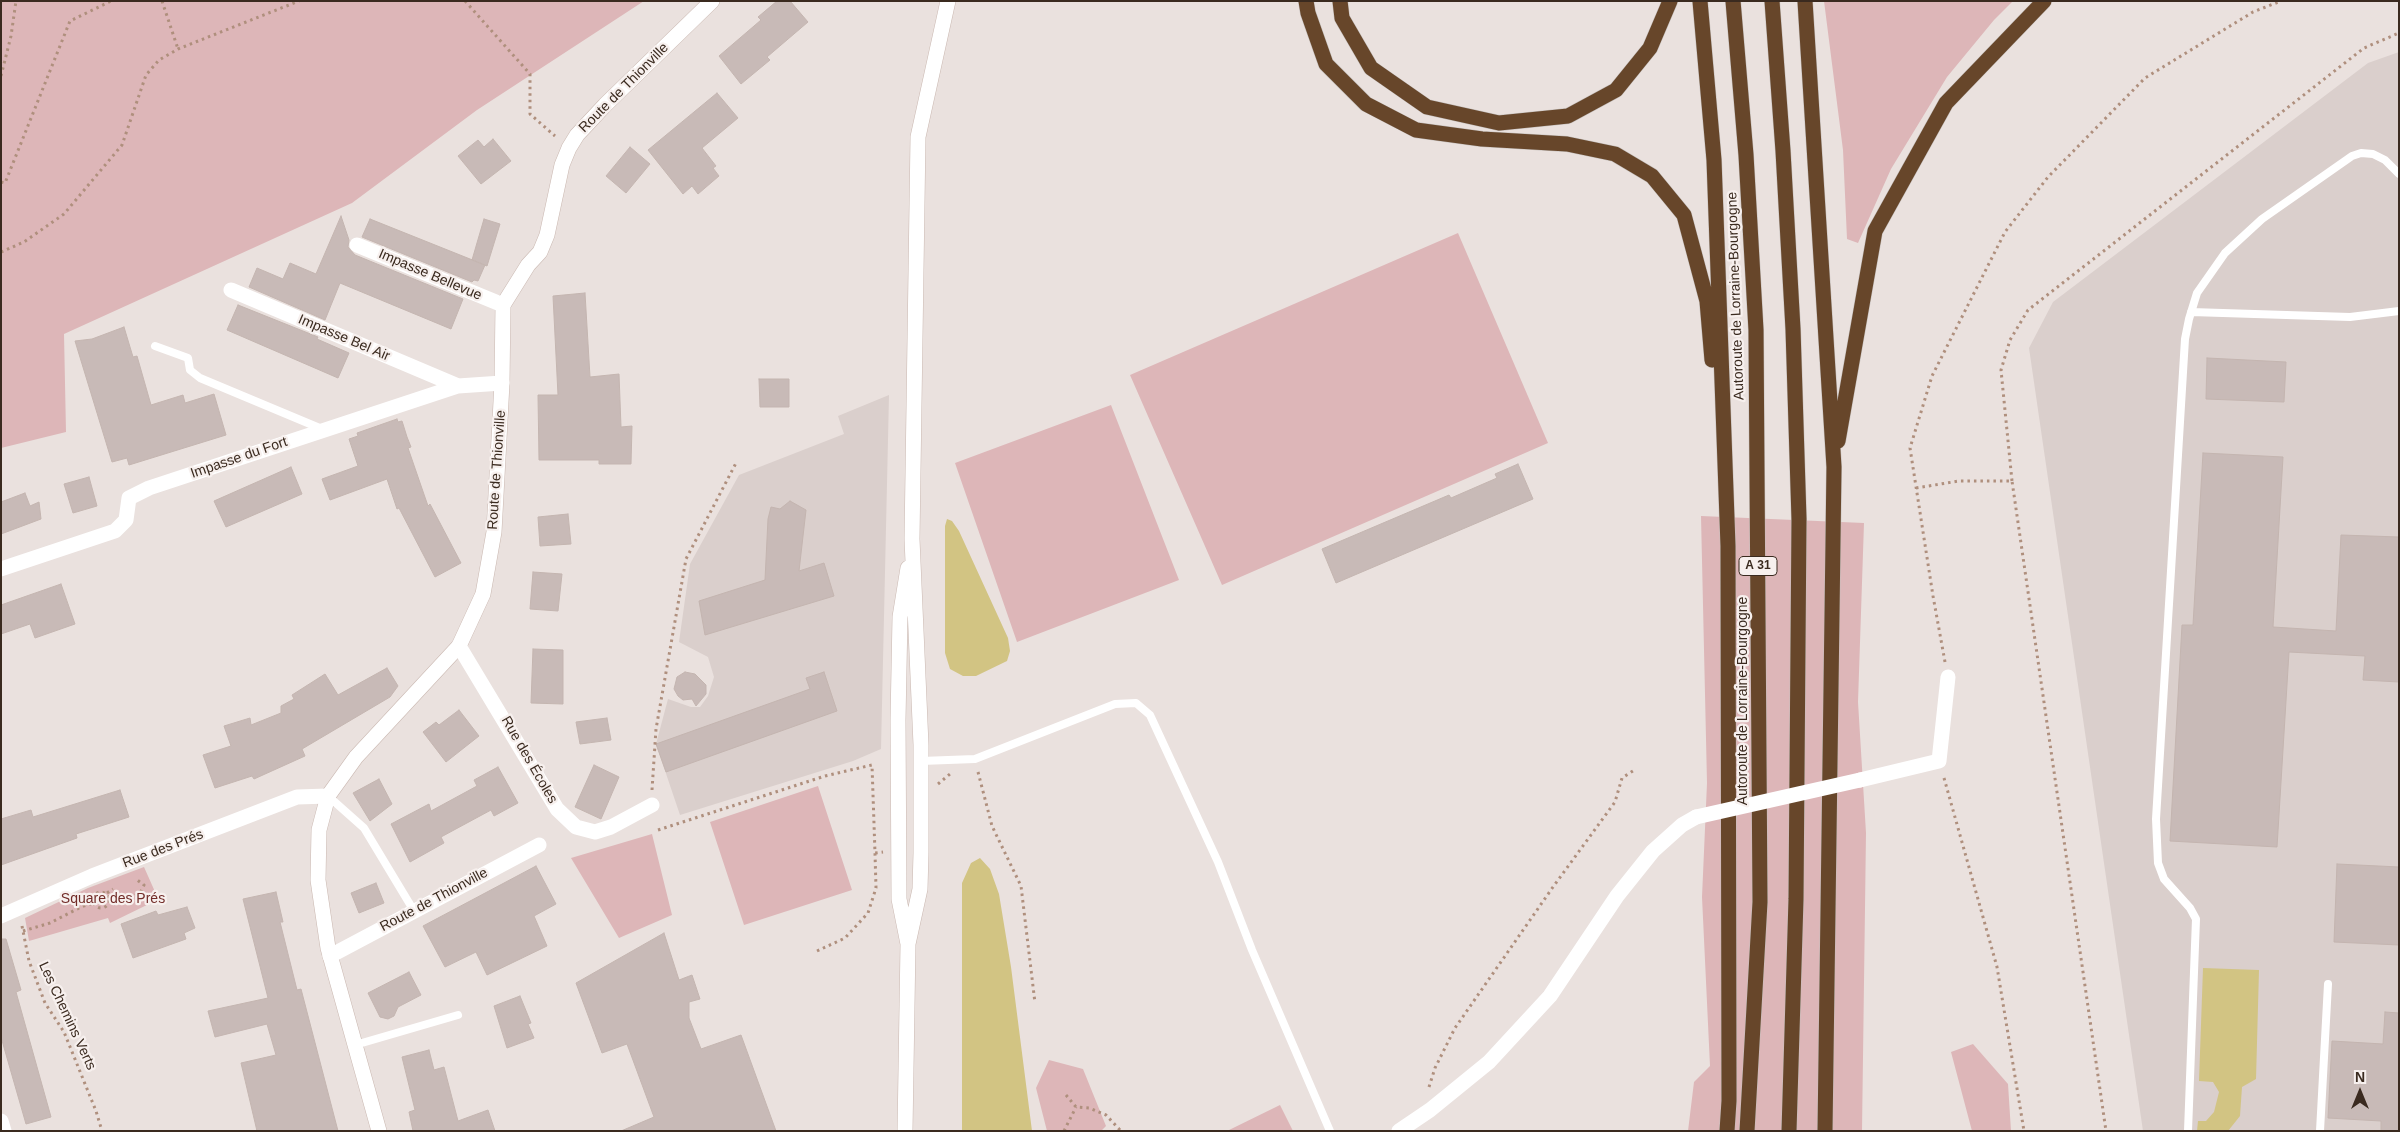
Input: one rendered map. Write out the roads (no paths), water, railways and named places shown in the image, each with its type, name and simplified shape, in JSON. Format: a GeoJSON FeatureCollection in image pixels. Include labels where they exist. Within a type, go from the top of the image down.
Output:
{"type":"FeatureCollection","features":[{"type":"Feature","properties":{"kind":"highway"},"geometry":{"type":"LineString","coordinates":[[1306,1],[1308,13],[1326,64],[1366,104],[1416,130],[1482,139],[1567,144],[1615,154],[1652,176],[1684,215],[1707,301],[1728,546]]}},
{"type":"Feature","properties":{"kind":"highway"},"geometry":{"type":"LineString","coordinates":[[1340,1],[1342,18],[1371,68],[1427,107],[1499,123],[1568,116],[1616,90],[1650,48],[1670,1]]}},
{"type":"Feature","properties":{"kind":"highway"},"geometry":{"type":"LineString","coordinates":[[1700,1],[1714,160],[1728,546],[1729,1101],[1727,1131]]}},
{"type":"Feature","properties":{"kind":"highway","name":"Autoroute de Lorraine-Bourgogne"},"geometry":{"type":"LineString","coordinates":[[1733,1],[1746,155],[1756,349],[1760,902],[1747,1131]]}},
{"type":"Feature","properties":{"kind":"highway"},"geometry":{"type":"LineString","coordinates":[[1772,1],[1793,319],[1799,519],[1796,898],[1789,1131]]}},
{"type":"Feature","properties":{"kind":"highway"},"geometry":{"type":"LineString","coordinates":[[1806,1],[1834,467],[1824,1131]]}},
{"type":"Feature","properties":{"kind":"highway"},"geometry":{"type":"LineString","coordinates":[[1834,467],[1875,231],[1946,103],[2044,1]]}},
{"type":"Feature","properties":{"kind":"street","name":"Route de Thionville"},"geometry":{"type":"LineString","coordinates":[[379,1131],[330,956],[318,880],[319,830],[328,796],[356,757],[459,646],[483,594],[494,532],[502,383],[503,305],[528,266],[540,252],[547,235],[562,165],[569,148],[577,135],[605,105],[712,1]]}},
{"type":"Feature","properties":{"kind":"street"},"geometry":{"type":"LineString","coordinates":[[905,1131],[908,944],[920,889],[921,744],[912,539],[918,137],[948,1]]}},
{"type":"Feature","properties":{"kind":"street","name":"Impasse Bellevue"},"geometry":{"type":"LineString","coordinates":[[357,244],[503,305]]}},
{"type":"Feature","properties":{"kind":"street","name":"Impasse Bel Air"},"geometry":{"type":"LineString","coordinates":[[230,290],[458,386]]}},
{"type":"Feature","properties":{"kind":"street","name":"Impasse du Fort"},"geometry":{"type":"LineString","coordinates":[[1,570],[115,531],[126,520],[129,498],[149,488],[458,386],[502,383]]}},
{"type":"Feature","properties":{"kind":"street"},"geometry":{"type":"LineString","coordinates":[[908,944],[899,898],[898,720],[900,617],[912,539]]}},
{"type":"Feature","properties":{"kind":"street","name":"Rue des Écoles"},"geometry":{"type":"LineString","coordinates":[[459,646],[474,667],[557,809],[576,827],[595,832],[611,827],[652,805]]}},
{"type":"Feature","properties":{"kind":"street"},"geometry":{"type":"LineString","coordinates":[[1399,1131],[1430,1110],[1489,1062],[1550,996],[1618,896],[1653,851],[1682,825],[1696,817],[1939,760],[1948,677]]}},
{"type":"Feature","properties":{"kind":"street"},"geometry":{"type":"LineString","coordinates":[[898,720],[906,739],[921,744]]}},
{"type":"Feature","properties":{"kind":"street","name":"Rue des Prés"},"geometry":{"type":"LineString","coordinates":[[1,916],[88,877],[297,797],[328,796]]}},
{"type":"Feature","properties":{"kind":"street","name":"Route de Thionville"},"geometry":{"type":"LineString","coordinates":[[330,956],[539,845]]}},
{"type":"Feature","properties":{"kind":"street"},"geometry":{"type":"LineString","coordinates":[[1,1121],[4,1131]]}},
{"type":"Feature","properties":{"kind":"lane"},"geometry":{"type":"LineString","coordinates":[[2188,1131],[2196,919],[2190,908],[2164,879],[2158,863],[2156,819],[2185,339],[2197,293],[2224,253],[2262,219],[2352,156],[2361,153],[2373,154],[2386,160],[2399,174]]}},
{"type":"Feature","properties":{"kind":"lane"},"geometry":{"type":"LineString","coordinates":[[2191,312],[2350,317],[2399,311]]}},
{"type":"Feature","properties":{"kind":"lane"},"geometry":{"type":"LineString","coordinates":[[155,346],[188,358],[190,370],[200,378],[324,430]]}},
{"type":"Feature","properties":{"kind":"lane"},"geometry":{"type":"LineString","coordinates":[[921,761],[975,760],[1115,704],[1136,703],[1150,715],[1218,862],[1260,969],[1330,1131]]}},
{"type":"Feature","properties":{"kind":"lane"},"geometry":{"type":"LineString","coordinates":[[328,796],[364,828],[414,911]]}},
{"type":"Feature","properties":{"kind":"lane"},"geometry":{"type":"LineString","coordinates":[[2320,1131],[2328,984]]}},
{"type":"Feature","properties":{"kind":"lane"},"geometry":{"type":"LineString","coordinates":[[355,1045],[458,1014]]}},
{"type":"Feature","properties":{"kind":"park label","name":"Square des Prés"},"geometry":{"type":"Point","coordinates":[113,899]}}]}
